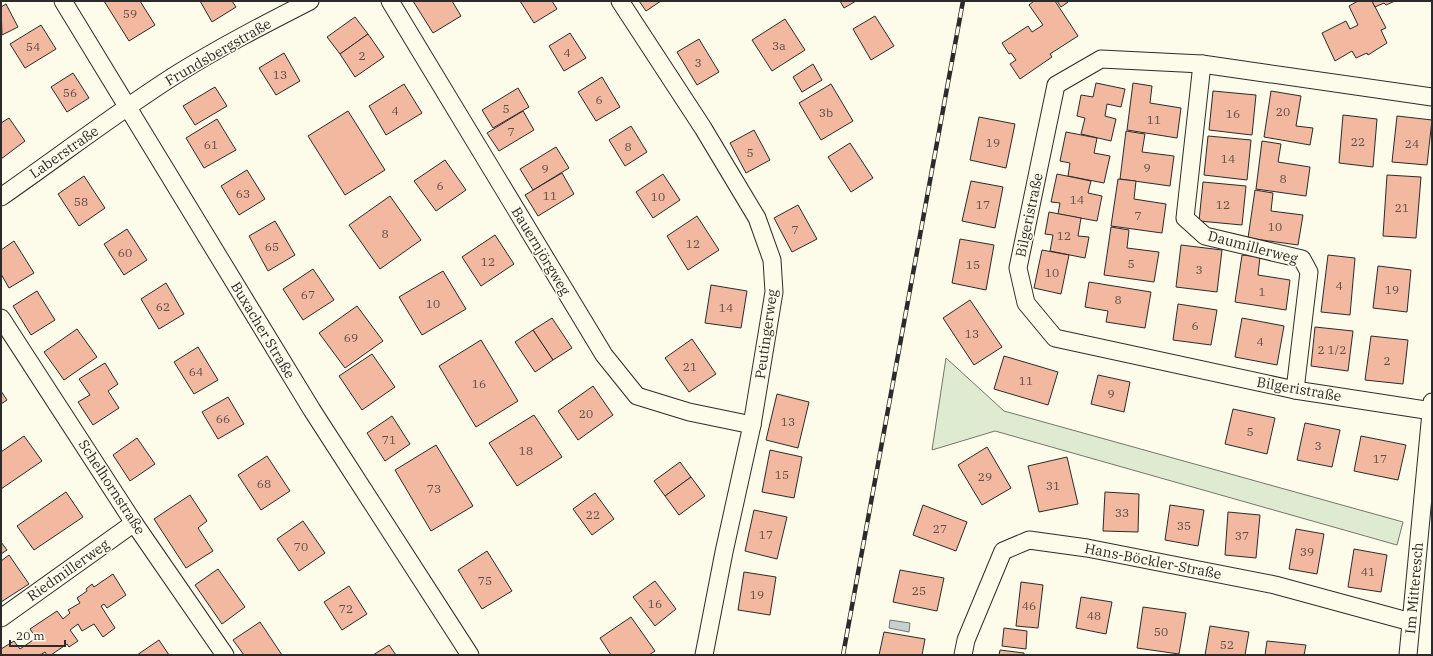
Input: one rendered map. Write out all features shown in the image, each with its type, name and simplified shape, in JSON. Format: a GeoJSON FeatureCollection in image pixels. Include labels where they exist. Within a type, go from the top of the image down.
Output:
{"type":"FeatureCollection","features":[{"type":"Feature","properties":{"kind":"street","name":"Buxacher Straße"},"geometry":{"type":"LineString","coordinates":[[63,1],[312,410],[470,655]]}},
{"type":"Feature","properties":{"kind":"street","name":"Frundsbergstraße"},"geometry":{"type":"LineString","coordinates":[[127,107],[224,46],[310,1]]}},
{"type":"Feature","properties":{"kind":"street","name":"Bauernjörgweg"},"geometry":{"type":"LineString","coordinates":[[390,1],[604,355],[637,396],[689,412],[752,425]]}},
{"type":"Feature","properties":{"kind":"street","name":"Peutingerweg"},"geometry":{"type":"LineString","coordinates":[[620,1],[703,128],[757,218],[772,260],[774,292],[752,425],[724,552],[704,655]]}},
{"type":"Feature","properties":{"kind":"street","name":"Bilgeristraße"},"geometry":{"type":"LineString","coordinates":[[1432,97],[1202,64],[1101,59],[1056,85],[1018,268],[1026,303],[1055,338],[1295,390],[1432,408]]}},
{"type":"Feature","properties":{"kind":"street","name":"Daumillerweg"},"geometry":{"type":"LineString","coordinates":[[1202,64],[1185,218],[1205,236],[1302,259],[1309,272],[1295,390]]}},
{"type":"Feature","properties":{"kind":"street","name":"Laberstraße"},"geometry":{"type":"LineString","coordinates":[[1,197],[127,107]]}},
{"type":"Feature","properties":{"kind":"street","name":"Schelhornstraße"},"geometry":{"type":"LineString","coordinates":[[1,318],[134,523],[225,655]]}},
{"type":"Feature","properties":{"kind":"street","name":"Im Mitteresch"},"geometry":{"type":"LineString","coordinates":[[1408,655],[1432,408]]}},
{"type":"Feature","properties":{"kind":"street","name":"Riedmillerweg"},"geometry":{"type":"LineString","coordinates":[[1,618],[134,523]]}},
{"type":"Feature","properties":{"kind":"street","name":"Hans-Böckler-Straße"},"geometry":{"type":"LineString","coordinates":[[963,655],[966,640],[1003,551],[1029,540],[1087,548],[1275,585],[1411,622]]}},
{"type":"Feature","properties":{"kind":"green space"},"geometry":{"type":"Polygon","coordinates":[[[946,358],[1004,411],[1403,522],[1397,545],[995,431],[932,450],[946,358]]]}},
{"type":"Feature","properties":{"kind":"shaded area"},"geometry":{"type":"Polygon","coordinates":[[[890,620],[910,623],[909,632],[889,628],[890,620]]]}},
{"type":"Feature","properties":{"kind":"building"},"geometry":{"type":"Polygon","coordinates":[[[104,1],[140,1],[155,25],[129,41],[104,1]]]}},
{"type":"Feature","properties":{"kind":"building"},"geometry":{"type":"Polygon","coordinates":[[[200,1],[232,1],[236,7],[212,22],[200,1]]]}},
{"type":"Feature","properties":{"kind":"building"},"geometry":{"type":"Polygon","coordinates":[[[413,1],[452,1],[461,16],[433,33],[413,1]]]}},
{"type":"Feature","properties":{"kind":"building"},"geometry":{"type":"Polygon","coordinates":[[[520,1],[552,1],[557,9],[534,23],[520,1]]]}},
{"type":"Feature","properties":{"kind":"building"},"geometry":{"type":"Polygon","coordinates":[[[639,1],[661,1],[646,11],[639,1]]]}},
{"type":"Feature","properties":{"kind":"building"},"geometry":{"type":"Polygon","coordinates":[[[840,1],[856,1],[844,8],[840,1]]]}},
{"type":"Feature","properties":{"kind":"building"},"geometry":{"type":"Polygon","coordinates":[[[1034,1],[1055,1],[1078,36],[1050,54],[1052,57],[1020,79],[1010,64],[1016,60],[1011,53],[1009,54],[1002,43],[1028,26],[1032,32],[1043,25],[1029,5],[1034,1]]]}},
{"type":"Feature","properties":{"kind":"building"},"geometry":{"type":"Polygon","coordinates":[[[1057,1],[1068,1],[1068,2],[1061,7],[1057,1]]]}},
{"type":"Feature","properties":{"kind":"building"},"geometry":{"type":"Polygon","coordinates":[[[1358,1],[1372,1],[1386,28],[1381,30],[1387,43],[1368,55],[1367,53],[1356,58],[1352,51],[1335,61],[1322,33],[1346,21],[1350,29],[1358,25],[1349,6],[1358,1]]]}},
{"type":"Feature","properties":{"kind":"building"},"geometry":{"type":"Polygon","coordinates":[[[1372,1],[1395,1],[1386,5],[1384,3],[1375,7],[1372,1]]]}},
{"type":"Feature","properties":{"kind":"building"},"geometry":{"type":"Polygon","coordinates":[[[6,4],[18,27],[2,35],[1,7],[6,4]]]}},
{"type":"Feature","properties":{"kind":"building"},"geometry":{"type":"Polygon","coordinates":[[[875,16],[894,46],[871,60],[853,29],[875,16]]]}},
{"type":"Feature","properties":{"kind":"building"},"geometry":{"type":"Polygon","coordinates":[[[355,17],[368,34],[340,54],[327,37],[355,17]]]}},
{"type":"Feature","properties":{"kind":"building"},"geometry":{"type":"Polygon","coordinates":[[[785,19],[805,50],[772,71],[752,40],[785,19]]]}},
{"type":"Feature","properties":{"kind":"building"},"geometry":{"type":"Polygon","coordinates":[[[41,25],[56,49],[25,68],[10,44],[41,25]]]}},
{"type":"Feature","properties":{"kind":"building"},"geometry":{"type":"Polygon","coordinates":[[[570,33],[586,58],[564,71],[549,46],[570,33]]]}},
{"type":"Feature","properties":{"kind":"building"},"geometry":{"type":"Polygon","coordinates":[[[368,34],[384,57],[355,77],[340,54],[368,34]]]}},
{"type":"Feature","properties":{"kind":"building"},"geometry":{"type":"Polygon","coordinates":[[[699,39],[719,72],[697,85],[677,52],[699,39]]]}},
{"type":"Feature","properties":{"kind":"building"},"geometry":{"type":"Polygon","coordinates":[[[284,53],[300,81],[276,95],[259,68],[284,53]]]}},
{"type":"Feature","properties":{"kind":"building"},"geometry":{"type":"Polygon","coordinates":[[[813,64],[822,80],[802,92],[793,77],[813,64]]]}},
{"type":"Feature","properties":{"kind":"building"},"geometry":{"type":"Polygon","coordinates":[[[73,73],[89,98],[67,112],[51,87],[73,73]]]}},
{"type":"Feature","properties":{"kind":"building"},"geometry":{"type":"Polygon","coordinates":[[[602,77],[620,107],[596,121],[578,92],[602,77]]]}},
{"type":"Feature","properties":{"kind":"building"},"geometry":{"type":"Polygon","coordinates":[[[1096,83],[1125,89],[1121,107],[1107,104],[1105,116],[1116,119],[1111,141],[1081,134],[1085,118],[1077,116],[1081,95],[1093,97],[1096,83]]]}},
{"type":"Feature","properties":{"kind":"building"},"geometry":{"type":"Polygon","coordinates":[[[1133,83],[1152,86],[1150,103],[1181,108],[1177,138],[1127,130],[1133,83]]]}},
{"type":"Feature","properties":{"kind":"building"},"geometry":{"type":"Polygon","coordinates":[[[404,84],[422,113],[386,135],[369,106],[404,84]]]}},
{"type":"Feature","properties":{"kind":"building"},"geometry":{"type":"Polygon","coordinates":[[[831,84],[853,121],[821,140],[799,103],[831,84]]]}},
{"type":"Feature","properties":{"kind":"building"},"geometry":{"type":"Polygon","coordinates":[[[215,87],[227,106],[195,125],[183,106],[215,87]]]}},
{"type":"Feature","properties":{"kind":"building"},"geometry":{"type":"Polygon","coordinates":[[[518,88],[529,107],[493,128],[482,110],[518,88]]]}},
{"type":"Feature","properties":{"kind":"building"},"geometry":{"type":"Polygon","coordinates":[[[1213,91],[1256,95],[1252,135],[1209,130],[1213,91]]]}},
{"type":"Feature","properties":{"kind":"building"},"geometry":{"type":"Polygon","coordinates":[[[1271,91],[1301,96],[1296,126],[1313,128],[1310,145],[1264,137],[1271,91]]]}},
{"type":"Feature","properties":{"kind":"building"},"geometry":{"type":"Polygon","coordinates":[[[348,111],[385,170],[345,195],[308,136],[348,111]]]}},
{"type":"Feature","properties":{"kind":"building"},"geometry":{"type":"Polygon","coordinates":[[[523,111],[534,130],[499,151],[487,133],[523,111]]]}},
{"type":"Feature","properties":{"kind":"building"},"geometry":{"type":"Polygon","coordinates":[[[1343,115],[1377,119],[1373,167],[1339,163],[1343,115]]]}},
{"type":"Feature","properties":{"kind":"building"},"geometry":{"type":"Polygon","coordinates":[[[1397,116],[1432,120],[1427,165],[1392,162],[1397,116]]]}},
{"type":"Feature","properties":{"kind":"building"},"geometry":{"type":"Polygon","coordinates":[[[979,117],[1015,124],[1006,168],[970,160],[979,117]]]}},
{"type":"Feature","properties":{"kind":"building"},"geometry":{"type":"Polygon","coordinates":[[[9,118],[25,141],[1,159],[1,123],[9,118]]]}},
{"type":"Feature","properties":{"kind":"building"},"geometry":{"type":"Polygon","coordinates":[[[217,119],[236,150],[204,168],[186,138],[217,119]]]}},
{"type":"Feature","properties":{"kind":"building"},"geometry":{"type":"Polygon","coordinates":[[[631,126],[647,152],[625,166],[609,140],[631,126]]]}},
{"type":"Feature","properties":{"kind":"building"},"geometry":{"type":"Polygon","coordinates":[[[754,130],[770,160],[746,173],[730,143],[754,130]]]}},
{"type":"Feature","properties":{"kind":"building"},"geometry":{"type":"Polygon","coordinates":[[[1126,131],[1145,134],[1142,152],[1174,156],[1170,186],[1120,179],[1126,131]]]}},
{"type":"Feature","properties":{"kind":"building"},"geometry":{"type":"Polygon","coordinates":[[[1066,132],[1097,138],[1094,153],[1110,156],[1104,183],[1068,176],[1070,163],[1060,161],[1066,132]]]}},
{"type":"Feature","properties":{"kind":"building"},"geometry":{"type":"Polygon","coordinates":[[[1208,136],[1251,140],[1247,180],[1204,175],[1208,136]]]}},
{"type":"Feature","properties":{"kind":"building"},"geometry":{"type":"Polygon","coordinates":[[[1262,141],[1281,144],[1278,162],[1310,167],[1306,196],[1256,189],[1262,141]]]}},
{"type":"Feature","properties":{"kind":"building"},"geometry":{"type":"Polygon","coordinates":[[[850,143],[873,178],[851,192],[828,157],[850,143]]]}},
{"type":"Feature","properties":{"kind":"building"},"geometry":{"type":"Polygon","coordinates":[[[556,147],[569,168],[533,190],[520,169],[556,147]]]}},
{"type":"Feature","properties":{"kind":"building"},"geometry":{"type":"Polygon","coordinates":[[[445,160],[466,190],[436,211],[414,181],[445,160]]]}},
{"type":"Feature","properties":{"kind":"building"},"geometry":{"type":"Polygon","coordinates":[[[247,170],[265,199],[239,215],[221,186],[247,170]]]}},
{"type":"Feature","properties":{"kind":"building"},"geometry":{"type":"Polygon","coordinates":[[[562,173],[574,194],[538,216],[525,195],[562,173]]]}},
{"type":"Feature","properties":{"kind":"building"},"geometry":{"type":"Polygon","coordinates":[[[663,174],[680,200],[653,218],[636,192],[663,174]]]}},
{"type":"Feature","properties":{"kind":"building"},"geometry":{"type":"Polygon","coordinates":[[[1057,174],[1091,181],[1088,193],[1102,196],[1097,221],[1058,214],[1060,203],[1051,202],[1057,174]]]}},
{"type":"Feature","properties":{"kind":"building"},"geometry":{"type":"Polygon","coordinates":[[[1387,175],[1421,177],[1416,238],[1383,236],[1387,175]]]}},
{"type":"Feature","properties":{"kind":"building"},"geometry":{"type":"Polygon","coordinates":[[[84,176],[105,208],[79,226],[58,194],[84,176]]]}},
{"type":"Feature","properties":{"kind":"building"},"geometry":{"type":"Polygon","coordinates":[[[1118,179],[1136,181],[1134,199],[1166,204],[1162,233],[1111,226],[1118,179]]]}},
{"type":"Feature","properties":{"kind":"building"},"geometry":{"type":"Polygon","coordinates":[[[971,181],[1003,187],[995,228],[962,221],[971,181]]]}},
{"type":"Feature","properties":{"kind":"building"},"geometry":{"type":"Polygon","coordinates":[[[1203,182],[1246,186],[1242,225],[1199,221],[1203,182]]]}},
{"type":"Feature","properties":{"kind":"building"},"geometry":{"type":"Polygon","coordinates":[[[1255,190],[1273,193],[1271,211],[1303,215],[1298,245],[1248,238],[1255,190]]]}},
{"type":"Feature","properties":{"kind":"building"},"geometry":{"type":"Polygon","coordinates":[[[390,196],[421,240],[380,269],[349,225],[390,196]]]}},
{"type":"Feature","properties":{"kind":"building"},"geometry":{"type":"Polygon","coordinates":[[[798,205],[817,239],[792,252],[774,218],[798,205]]]}},
{"type":"Feature","properties":{"kind":"building"},"geometry":{"type":"Polygon","coordinates":[[[1049,212],[1081,218],[1078,236],[1089,237],[1085,258],[1050,251],[1053,235],[1045,234],[1049,212]]]}},
{"type":"Feature","properties":{"kind":"building"},"geometry":{"type":"Polygon","coordinates":[[[697,216],[719,250],[688,270],[667,236],[697,216]]]}},
{"type":"Feature","properties":{"kind":"building"},"geometry":{"type":"Polygon","coordinates":[[[275,221],[295,255],[268,271],[249,236],[275,221]]]}},
{"type":"Feature","properties":{"kind":"building"},"geometry":{"type":"Polygon","coordinates":[[[1111,227],[1129,230],[1127,248],[1159,252],[1154,282],[1104,275],[1111,227]]]}},
{"type":"Feature","properties":{"kind":"building"},"geometry":{"type":"Polygon","coordinates":[[[127,229],[147,260],[124,275],[104,244],[127,229]]]}},
{"type":"Feature","properties":{"kind":"building"},"geometry":{"type":"Polygon","coordinates":[[[495,235],[514,264],[481,286],[462,257],[495,235]]]}},
{"type":"Feature","properties":{"kind":"building"},"geometry":{"type":"Polygon","coordinates":[[[960,239],[994,245],[986,290],[952,283],[960,239]]]}},
{"type":"Feature","properties":{"kind":"building"},"geometry":{"type":"Polygon","coordinates":[[[14,241],[34,273],[9,288],[1,274],[1,250],[14,241]]]}},
{"type":"Feature","properties":{"kind":"building"},"geometry":{"type":"Polygon","coordinates":[[[1181,245],[1222,250],[1217,292],[1176,287],[1181,245]]]}},
{"type":"Feature","properties":{"kind":"building"},"geometry":{"type":"Polygon","coordinates":[[[1042,250],[1069,255],[1061,294],[1034,288],[1042,250]]]}},
{"type":"Feature","properties":{"kind":"building"},"geometry":{"type":"Polygon","coordinates":[[[1242,255],[1260,257],[1258,275],[1290,280],[1286,310],[1235,302],[1242,255]]]}},
{"type":"Feature","properties":{"kind":"building"},"geometry":{"type":"Polygon","coordinates":[[[1328,255],[1355,258],[1350,315],[1321,312],[1328,255]]]}},
{"type":"Feature","properties":{"kind":"building"},"geometry":{"type":"Polygon","coordinates":[[[1378,266],[1411,270],[1407,312],[1373,308],[1378,266]]]}},
{"type":"Feature","properties":{"kind":"building"},"geometry":{"type":"Polygon","coordinates":[[[313,269],[334,300],[303,320],[283,289],[313,269]]]}},
{"type":"Feature","properties":{"kind":"building"},"geometry":{"type":"Polygon","coordinates":[[[443,271],[466,309],[422,335],[399,297],[443,271]]]}},
{"type":"Feature","properties":{"kind":"building"},"geometry":{"type":"Polygon","coordinates":[[[1089,282],[1151,292],[1145,328],[1106,322],[1108,311],[1085,307],[1089,282]]]}},
{"type":"Feature","properties":{"kind":"building"},"geometry":{"type":"Polygon","coordinates":[[[166,283],[184,314],[159,329],[141,299],[166,283]]]}},
{"type":"Feature","properties":{"kind":"building"},"geometry":{"type":"Polygon","coordinates":[[[711,285],[747,291],[741,328],[705,323],[711,285]]]}},
{"type":"Feature","properties":{"kind":"building"},"geometry":{"type":"Polygon","coordinates":[[[37,291],[55,320],[31,335],[13,306],[37,291]]]}},
{"type":"Feature","properties":{"kind":"building"},"geometry":{"type":"Polygon","coordinates":[[[970,300],[1002,347],[974,365],[943,318],[970,300]]]}},
{"type":"Feature","properties":{"kind":"building"},"geometry":{"type":"Polygon","coordinates":[[[1178,304],[1217,310],[1211,345],[1173,340],[1178,304]]]}},
{"type":"Feature","properties":{"kind":"building"},"geometry":{"type":"Polygon","coordinates":[[[357,306],[383,341],[345,368],[319,333],[357,306]]]}},
{"type":"Feature","properties":{"kind":"building"},"geometry":{"type":"Polygon","coordinates":[[[552,318],[572,348],[553,360],[533,330],[552,318]]]}},
{"type":"Feature","properties":{"kind":"building"},"geometry":{"type":"Polygon","coordinates":[[[1242,318],[1284,326],[1277,365],[1235,357],[1242,318]]]}},
{"type":"Feature","properties":{"kind":"building"},"geometry":{"type":"Polygon","coordinates":[[[1315,327],[1353,331],[1348,371],[1311,366],[1315,327]]]}},
{"type":"Feature","properties":{"kind":"building"},"geometry":{"type":"Polygon","coordinates":[[[77,329],[97,357],[64,380],[44,352],[77,329]]]}},
{"type":"Feature","properties":{"kind":"building"},"geometry":{"type":"Polygon","coordinates":[[[533,330],[553,360],[535,372],[515,342],[533,330]]]}},
{"type":"Feature","properties":{"kind":"building"},"geometry":{"type":"Polygon","coordinates":[[[1371,336],[1408,340],[1403,384],[1365,380],[1371,336]]]}},
{"type":"Feature","properties":{"kind":"building"},"geometry":{"type":"Polygon","coordinates":[[[692,339],[716,374],[689,392],[665,358],[692,339]]]}},
{"type":"Feature","properties":{"kind":"building"},"geometry":{"type":"Polygon","coordinates":[[[481,340],[518,401],[476,427],[439,366],[481,340]]]}},
{"type":"Feature","properties":{"kind":"building"},"geometry":{"type":"Polygon","coordinates":[[[198,347],[218,380],[194,394],[174,362],[198,347]]]}},
{"type":"Feature","properties":{"kind":"building"},"geometry":{"type":"Polygon","coordinates":[[[372,354],[395,387],[362,410],[339,376],[372,354]]]}},
{"type":"Feature","properties":{"kind":"building"},"geometry":{"type":"Polygon","coordinates":[[[1004,356],[1058,372],[1048,405],[994,389],[1004,356]]]}},
{"type":"Feature","properties":{"kind":"building"},"geometry":{"type":"Polygon","coordinates":[[[105,363],[118,384],[108,391],[119,408],[93,425],[78,402],[90,395],[79,379],[105,363]]]}},
{"type":"Feature","properties":{"kind":"building"},"geometry":{"type":"Polygon","coordinates":[[[1098,375],[1130,382],[1124,412],[1091,404],[1098,375]]]}},
{"type":"Feature","properties":{"kind":"building"},"geometry":{"type":"Polygon","coordinates":[[[593,386],[613,415],[578,440],[558,411],[593,386]]]}},
{"type":"Feature","properties":{"kind":"building"},"geometry":{"type":"Polygon","coordinates":[[[1,391],[7,400],[1,404],[1,391]]]}},
{"type":"Feature","properties":{"kind":"building"},"geometry":{"type":"Polygon","coordinates":[[[777,394],[809,402],[798,448],[766,440],[777,394]]]}},
{"type":"Feature","properties":{"kind":"building"},"geometry":{"type":"Polygon","coordinates":[[[228,397],[244,424],[218,439],[202,412],[228,397]]]}},
{"type":"Feature","properties":{"kind":"building"},"geometry":{"type":"Polygon","coordinates":[[[1233,409],[1275,418],[1267,454],[1225,444],[1233,409]]]}},
{"type":"Feature","properties":{"kind":"building"},"geometry":{"type":"Polygon","coordinates":[[[534,415],[562,457],[517,486],[489,443],[534,415]]]}},
{"type":"Feature","properties":{"kind":"building"},"geometry":{"type":"Polygon","coordinates":[[[392,416],[410,444],[385,461],[367,433],[392,416]]]}},
{"type":"Feature","properties":{"kind":"building"},"geometry":{"type":"Polygon","coordinates":[[[1305,423],[1340,430],[1332,467],[1297,460],[1305,423]]]}},
{"type":"Feature","properties":{"kind":"building"},"geometry":{"type":"Polygon","coordinates":[[[24,436],[42,461],[1,489],[1,452],[24,436]]]}},
{"type":"Feature","properties":{"kind":"building"},"geometry":{"type":"Polygon","coordinates":[[[1361,436],[1406,445],[1398,480],[1354,471],[1361,436]]]}},
{"type":"Feature","properties":{"kind":"building"},"geometry":{"type":"Polygon","coordinates":[[[137,438],[155,464],[130,481],[113,455],[137,438]]]}},
{"type":"Feature","properties":{"kind":"building"},"geometry":{"type":"Polygon","coordinates":[[[436,445],[473,506],[431,531],[395,470],[436,445]]]}},
{"type":"Feature","properties":{"kind":"building"},"geometry":{"type":"Polygon","coordinates":[[[987,447],[1011,488],[982,505],[958,465],[987,447]]]}},
{"type":"Feature","properties":{"kind":"building"},"geometry":{"type":"Polygon","coordinates":[[[770,450],[802,457],[794,498],[762,492],[770,450]]]}},
{"type":"Feature","properties":{"kind":"building"},"geometry":{"type":"Polygon","coordinates":[[[267,456],[290,491],[261,510],[238,475],[267,456]]]}},
{"type":"Feature","properties":{"kind":"building"},"geometry":{"type":"Polygon","coordinates":[[[1067,457],[1078,504],[1039,512],[1028,466],[1067,457]]]}},
{"type":"Feature","properties":{"kind":"building"},"geometry":{"type":"Polygon","coordinates":[[[680,462],[691,477],[665,496],[654,481],[680,462]]]}},
{"type":"Feature","properties":{"kind":"building"},"geometry":{"type":"Polygon","coordinates":[[[691,477],[705,496],[679,515],[665,496],[691,477]]]}},
{"type":"Feature","properties":{"kind":"building"},"geometry":{"type":"Polygon","coordinates":[[[66,492],[83,517],[34,550],[17,526],[66,492]]]}},
{"type":"Feature","properties":{"kind":"building"},"geometry":{"type":"Polygon","coordinates":[[[1105,492],[1139,494],[1138,532],[1103,531],[1105,492]]]}},
{"type":"Feature","properties":{"kind":"building"},"geometry":{"type":"Polygon","coordinates":[[[595,493],[614,519],[592,535],[573,509],[595,493]]]}},
{"type":"Feature","properties":{"kind":"building"},"geometry":{"type":"Polygon","coordinates":[[[190,495],[207,521],[198,528],[213,551],[186,568],[154,519],[190,495]]]}},
{"type":"Feature","properties":{"kind":"building"},"geometry":{"type":"Polygon","coordinates":[[[923,505],[967,522],[956,551],[913,535],[923,505]]]}},
{"type":"Feature","properties":{"kind":"building"},"geometry":{"type":"Polygon","coordinates":[[[1170,505],[1204,510],[1198,546],[1165,540],[1170,505]]]}},
{"type":"Feature","properties":{"kind":"building"},"geometry":{"type":"Polygon","coordinates":[[[754,510],[787,517],[777,559],[745,551],[754,510]]]}},
{"type":"Feature","properties":{"kind":"building"},"geometry":{"type":"Polygon","coordinates":[[[1228,512],[1260,515],[1256,558],[1225,555],[1228,512]]]}},
{"type":"Feature","properties":{"kind":"building"},"geometry":{"type":"Polygon","coordinates":[[[303,521],[325,553],[299,571],[277,539],[303,521]]]}},
{"type":"Feature","properties":{"kind":"building"},"geometry":{"type":"Polygon","coordinates":[[[1296,529],[1324,534],[1317,574],[1289,569],[1296,529]]]}},
{"type":"Feature","properties":{"kind":"building"},"geometry":{"type":"Polygon","coordinates":[[[1,542],[7,550],[1,554],[1,542]]]}},
{"type":"Feature","properties":{"kind":"building"},"geometry":{"type":"Polygon","coordinates":[[[1354,549],[1387,555],[1381,592],[1348,587],[1354,549]]]}},
{"type":"Feature","properties":{"kind":"building"},"geometry":{"type":"Polygon","coordinates":[[[487,551],[512,591],[482,609],[458,570],[487,551]]]}},
{"type":"Feature","properties":{"kind":"building"},"geometry":{"type":"Polygon","coordinates":[[[9,555],[29,584],[1,602],[1,561],[9,555]]]}},
{"type":"Feature","properties":{"kind":"building"},"geometry":{"type":"Polygon","coordinates":[[[218,569],[245,607],[222,624],[195,585],[218,569]]]}},
{"type":"Feature","properties":{"kind":"building"},"geometry":{"type":"Polygon","coordinates":[[[900,570],[944,578],[937,611],[893,602],[900,570]]]}},
{"type":"Feature","properties":{"kind":"building"},"geometry":{"type":"Polygon","coordinates":[[[744,572],[776,577],[770,615],[738,610],[744,572]]]}},
{"type":"Feature","properties":{"kind":"building"},"geometry":{"type":"Polygon","coordinates":[[[113,574],[126,595],[107,608],[104,604],[101,606],[115,628],[103,637],[94,624],[82,631],[78,624],[70,630],[78,641],[69,647],[67,644],[51,655],[47,655],[45,652],[40,655],[1,655],[1,649],[14,641],[20,649],[36,638],[30,629],[57,611],[63,619],[70,613],[68,610],[80,603],[77,598],[87,591],[86,589],[92,584],[94,587],[113,574]]]}},
{"type":"Feature","properties":{"kind":"building"},"geometry":{"type":"Polygon","coordinates":[[[655,581],[676,609],[655,626],[633,597],[655,581]]]}},
{"type":"Feature","properties":{"kind":"building"},"geometry":{"type":"Polygon","coordinates":[[[1021,582],[1043,585],[1038,628],[1016,626],[1021,582]]]}},
{"type":"Feature","properties":{"kind":"building"},"geometry":{"type":"Polygon","coordinates":[[[349,586],[367,614],[342,630],[324,602],[349,586]]]}},
{"type":"Feature","properties":{"kind":"building"},"geometry":{"type":"Polygon","coordinates":[[[1081,597],[1112,602],[1106,634],[1076,628],[1081,597]]]}},
{"type":"Feature","properties":{"kind":"building"},"geometry":{"type":"Polygon","coordinates":[[[1143,607],[1186,613],[1179,654],[1137,648],[1143,607]]]}},
{"type":"Feature","properties":{"kind":"building"},"geometry":{"type":"Polygon","coordinates":[[[631,617],[655,651],[649,655],[611,655],[600,638],[631,617]]]}},
{"type":"Feature","properties":{"kind":"building"},"geometry":{"type":"Polygon","coordinates":[[[260,622],[282,655],[244,655],[233,640],[260,622]]]}},
{"type":"Feature","properties":{"kind":"building"},"geometry":{"type":"Polygon","coordinates":[[[1210,626],[1249,632],[1245,655],[1205,655],[1210,626]]]}},
{"type":"Feature","properties":{"kind":"building"},"geometry":{"type":"Polygon","coordinates":[[[1004,628],[1027,631],[1026,649],[1002,646],[1004,628]]]}},
{"type":"Feature","properties":{"kind":"building"},"geometry":{"type":"Polygon","coordinates":[[[884,632],[925,639],[922,655],[879,655],[884,632]]]}},
{"type":"Feature","properties":{"kind":"building"},"geometry":{"type":"Polygon","coordinates":[[[159,640],[169,655],[137,655],[159,640]]]}},
{"type":"Feature","properties":{"kind":"building"},"geometry":{"type":"Polygon","coordinates":[[[1267,641],[1306,645],[1304,655],[1265,655],[1267,641]]]}},
{"type":"Feature","properties":{"kind":"building"},"geometry":{"type":"Polygon","coordinates":[[[389,645],[396,655],[373,655],[389,645]]]}},
{"type":"Feature","properties":{"kind":"building"},"geometry":{"type":"Polygon","coordinates":[[[1000,650],[1024,653],[1024,655],[999,655],[1000,650]]]}},
{"type":"Feature","properties":{"kind":"railway"},"geometry":{"type":"LineString","coordinates":[[843,655],[963,1]]}}]}
